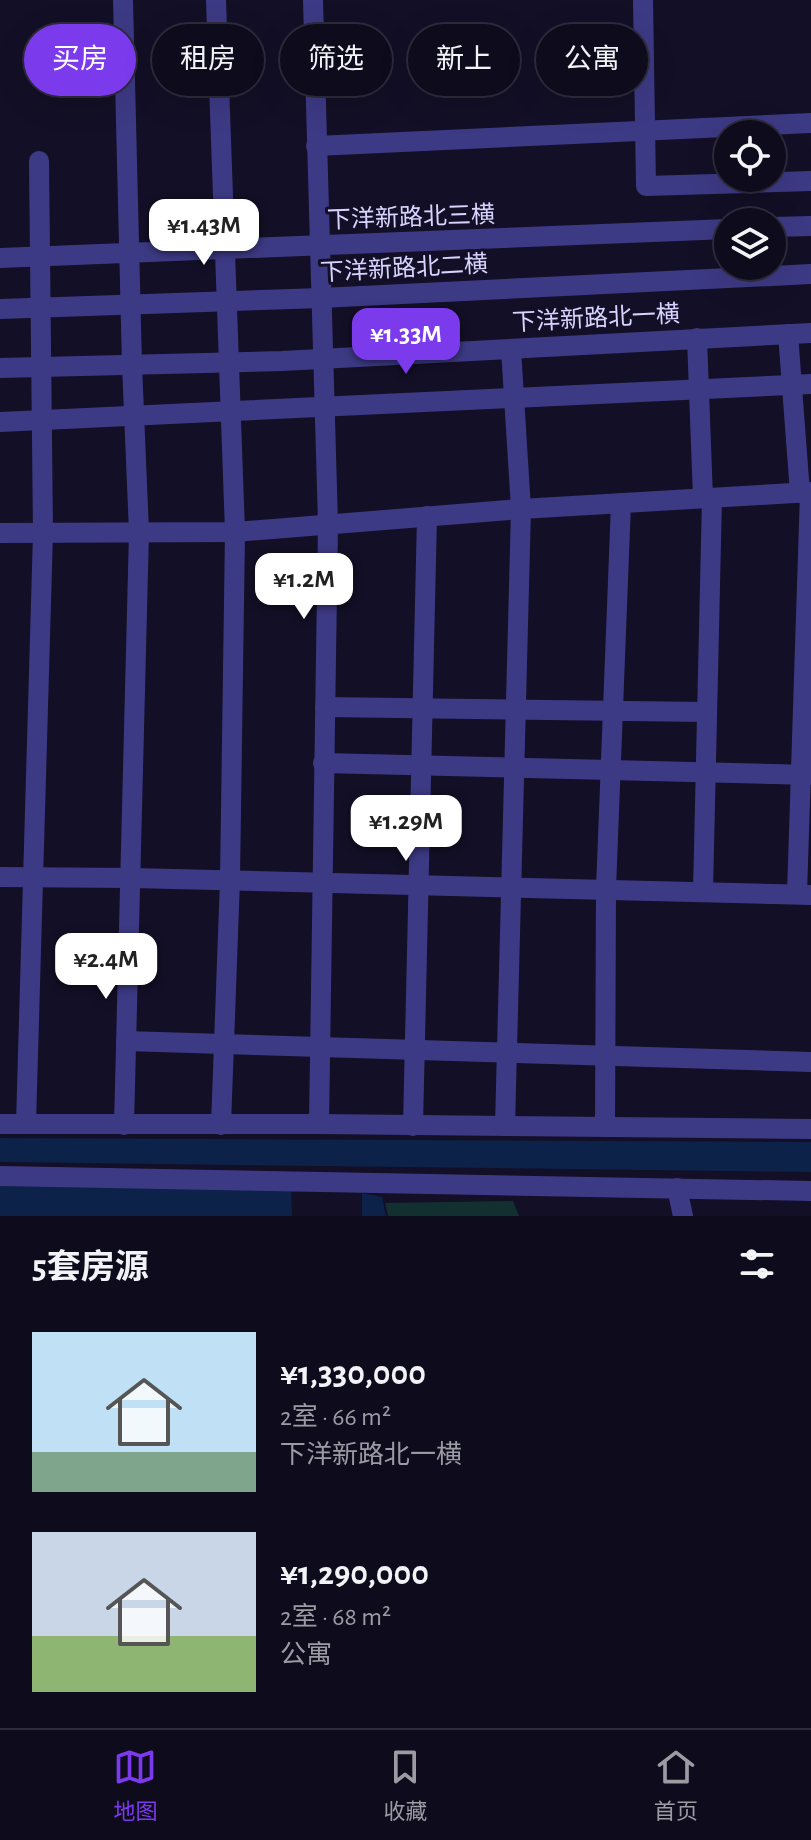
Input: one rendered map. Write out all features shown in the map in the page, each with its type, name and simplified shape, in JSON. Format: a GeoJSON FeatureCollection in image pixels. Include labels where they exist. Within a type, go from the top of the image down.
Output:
{"type":"FeatureCollection","features":[{"type":"Feature","properties":{"kind":"street"},"geometry":{"type":"LineString","coordinates":[[123,0],[139,532],[124,1125]]}},
{"type":"Feature","properties":{"kind":"street"},"geometry":{"type":"LineString","coordinates":[[216,0],[235,532],[230,880],[221,1125]]}},
{"type":"Feature","properties":{"kind":"street"},"geometry":{"type":"LineString","coordinates":[[313,0],[328,524],[319,1124]]}},
{"type":"Feature","properties":{"kind":"street"},"geometry":{"type":"LineString","coordinates":[[643,0],[646,186],[811,181]]}},
{"type":"Feature","properties":{"kind":"street"},"geometry":{"type":"LineString","coordinates":[[316,146],[811,123]]}},
{"type":"Feature","properties":{"kind":"street"},"geometry":{"type":"LineString","coordinates":[[26,1124],[43,533],[39,161]]}},
{"type":"Feature","properties":{"kind":"street"},"geometry":{"type":"LineString","coordinates":[[786,227],[811,226]]}},
{"type":"Feature","properties":{"kind":"street","name":"下洋新路北三横"},"geometry":{"type":"LineString","coordinates":[[0,258],[714,230]]}},
{"type":"Feature","properties":{"kind":"street","name":"下洋新路北二横"},"geometry":{"type":"LineString","coordinates":[[0,309],[321,298],[811,274]]}},
{"type":"Feature","properties":{"kind":"street","name":"下洋新路北一横"},"geometry":{"type":"LineString","coordinates":[[0,368],[323,359],[811,333]]}},
{"type":"Feature","properties":{"kind":"street"},"geometry":{"type":"LineString","coordinates":[[0,877],[804,894],[807,492],[802,384],[788,334]]}},
{"type":"Feature","properties":{"kind":"street"},"geometry":{"type":"LineString","coordinates":[[697,338],[708,498],[703,892]]}},
{"type":"Feature","properties":{"kind":"street"},"geometry":{"type":"LineString","coordinates":[[505,1126],[521,509],[511,349]]}},
{"type":"Feature","properties":{"kind":"street"},"geometry":{"type":"LineString","coordinates":[[0,422],[802,384]]}},
{"type":"Feature","properties":{"kind":"street"},"geometry":{"type":"LineString","coordinates":[[0,533],[235,532],[521,509],[807,492]]}},
{"type":"Feature","properties":{"kind":"street"},"geometry":{"type":"LineString","coordinates":[[605,1127],[606,889],[621,503]]}},
{"type":"Feature","properties":{"kind":"street"},"geometry":{"type":"LineString","coordinates":[[413,1126],[427,516]]}},
{"type":"Feature","properties":{"kind":"street"},"geometry":{"type":"LineString","coordinates":[[325,707],[707,712]]}},
{"type":"Feature","properties":{"kind":"street"},"geometry":{"type":"LineString","coordinates":[[323,763],[811,775]]}},
{"type":"Feature","properties":{"kind":"street"},"geometry":{"type":"LineString","coordinates":[[126,1041],[811,1062]]}},
{"type":"Feature","properties":{"kind":"street"},"geometry":{"type":"LineString","coordinates":[[0,1124],[811,1129]]}},
{"type":"Feature","properties":{"kind":"street"},"geometry":{"type":"LineString","coordinates":[[0,1176],[811,1191]]}},
{"type":"Feature","properties":{"kind":"street"},"geometry":{"type":"LineString","coordinates":[[677,1188],[683,1216]]}},
{"type":"Feature","properties":{"kind":"green space"},"geometry":{"type":"Polygon","coordinates":[[[513,1201],[519,1216],[388,1216],[385,1203],[513,1201]]]}},
{"type":"Feature","properties":{"kind":"water"},"geometry":{"type":"Polygon","coordinates":[[[0,1138],[811,1142],[811,1172],[0,1162],[0,1138]]]}},
{"type":"Feature","properties":{"kind":"water"},"geometry":{"type":"Polygon","coordinates":[[[0,1184],[291,1191],[292,1216],[0,1216],[0,1184]]]}},
{"type":"Feature","properties":{"kind":"water"},"geometry":{"type":"Polygon","coordinates":[[[362,1193],[382,1197],[386,1216],[362,1216],[362,1193]]]}}]}
